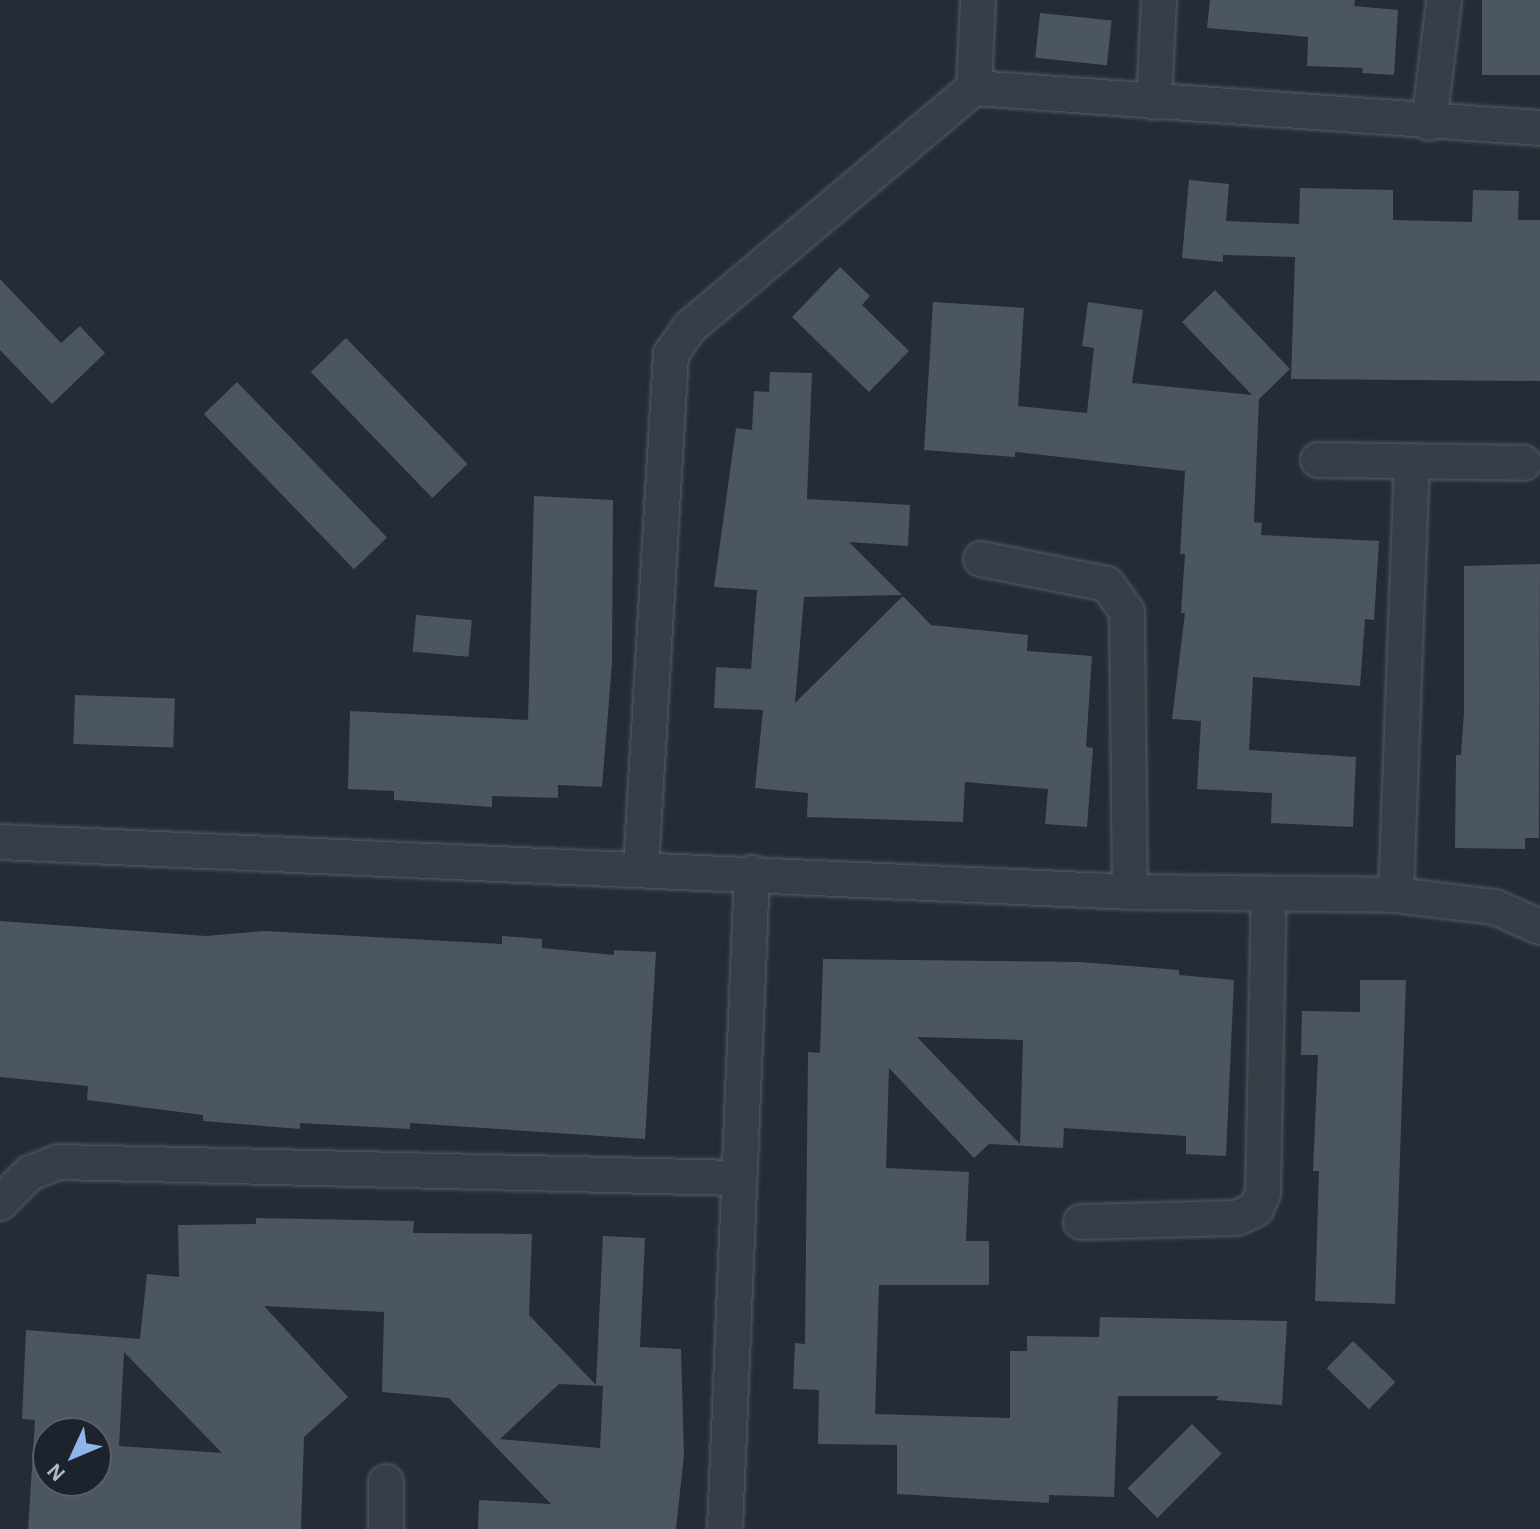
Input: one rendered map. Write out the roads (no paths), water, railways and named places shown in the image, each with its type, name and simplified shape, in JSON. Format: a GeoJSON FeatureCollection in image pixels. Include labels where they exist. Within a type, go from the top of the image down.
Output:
{"type":"FeatureCollection","features":[{"type":"Feature","properties":{"kind":"street"},"geometry":{"type":"LineString","coordinates":[[974,88],[978,0]]}},
{"type":"Feature","properties":{"kind":"street"},"geometry":{"type":"LineString","coordinates":[[1154,102],[1159,0]]}},
{"type":"Feature","properties":{"kind":"street"},"geometry":{"type":"LineString","coordinates":[[1429,123],[1444,0]]}},
{"type":"Feature","properties":{"kind":"street"},"geometry":{"type":"LineString","coordinates":[[641,868],[660,474],[671,354],[690,327],[974,88],[1429,123],[1540,128]]}},
{"type":"Feature","properties":{"kind":"street"},"geometry":{"type":"LineString","coordinates":[[1318,460],[1524,463]]}},
{"type":"Feature","properties":{"kind":"street"},"geometry":{"type":"LineString","coordinates":[[1396,895],[1412,461]]}},
{"type":"Feature","properties":{"kind":"street"},"geometry":{"type":"LineString","coordinates":[[981,559],[1107,584],[1127,612],[1130,892]]}},
{"type":"Feature","properties":{"kind":"street"},"geometry":{"type":"LineString","coordinates":[[0,842],[1130,892],[1396,895],[1495,907],[1540,927]]}},
{"type":"Feature","properties":{"kind":"street"},"geometry":{"type":"LineString","coordinates":[[725,1529],[752,873]]}},
{"type":"Feature","properties":{"kind":"street"},"geometry":{"type":"LineString","coordinates":[[1081,1222],[1237,1218],[1256,1209],[1263,1193],[1269,894]]}},
{"type":"Feature","properties":{"kind":"street"},"geometry":{"type":"LineString","coordinates":[[0,1203],[30,1173],[59,1162],[738,1178]]}},
{"type":"Feature","properties":{"kind":"street"},"geometry":{"type":"LineString","coordinates":[[386,1482],[386,1529]]}}]}
